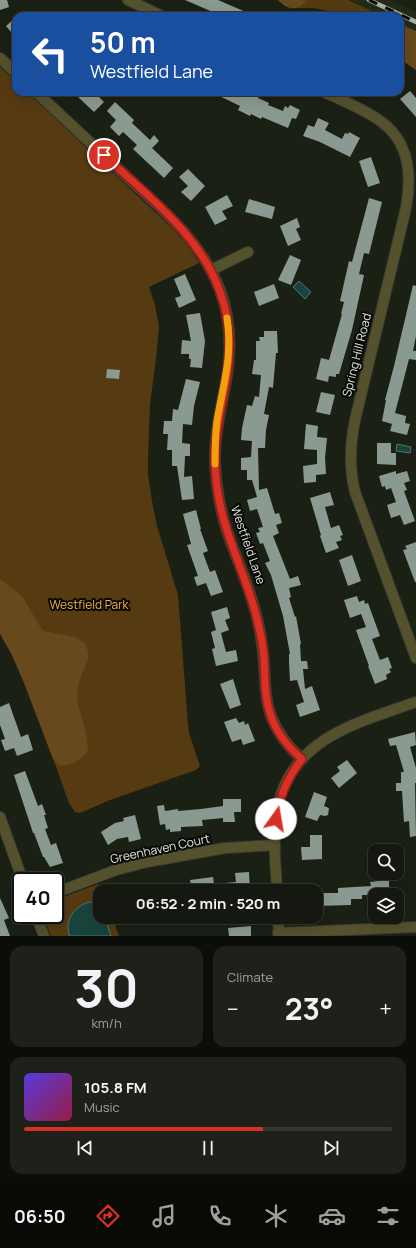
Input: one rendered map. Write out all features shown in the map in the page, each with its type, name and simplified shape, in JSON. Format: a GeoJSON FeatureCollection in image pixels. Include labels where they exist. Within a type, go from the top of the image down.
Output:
{"type":"FeatureCollection","features":[{"type":"Feature","properties":{"kind":"street"},"geometry":{"type":"LineString","coordinates":[[128,0],[154,12]]}},
{"type":"Feature","properties":{"kind":"street"},"geometry":{"type":"LineString","coordinates":[[0,58],[12,69]]}},
{"type":"Feature","properties":{"kind":"street","name":"Westfield Lane"},"geometry":{"type":"LineString","coordinates":[[40,96],[175,222],[196,246],[211,270],[224,302],[229,340],[228,370],[218,416],[216,436],[216,470],[219,501],[228,533],[256,613],[263,648],[265,691],[269,711],[284,742],[302,759]]}},
{"type":"Feature","properties":{"kind":"street","name":"Spring Hill Road"},"geometry":{"type":"LineString","coordinates":[[332,96],[369,114],[386,126],[402,148],[409,170],[410,185],[406,208],[355,420],[350,454],[351,472],[355,492],[416,658]]}},
{"type":"Feature","properties":{"kind":"street"},"geometry":{"type":"LineString","coordinates":[[211,270],[248,252]]}},
{"type":"Feature","properties":{"kind":"street"},"geometry":{"type":"LineString","coordinates":[[277,884],[275,845],[276,819],[281,797],[288,780],[302,759],[321,742],[341,730],[416,702]]}},
{"type":"Feature","properties":{"kind":"street"},"geometry":{"type":"LineString","coordinates":[[0,817],[20,872]]}},
{"type":"Feature","properties":{"kind":"street","name":"Greenhaven Court"},"geometry":{"type":"LineString","coordinates":[[64,890],[116,870],[147,862],[230,848],[275,845]]}},
{"type":"Feature","properties":{"kind":"street"},"geometry":{"type":"LineString","coordinates":[[39,924],[44,936]]}},
{"type":"Feature","properties":{"kind":"street"},"geometry":{"type":"LineString","coordinates":[[278,924],[278,935],[416,927]]}},
{"type":"Feature","properties":{"kind":"shaded area"},"geometry":{"type":"Polygon","coordinates":[[[278,0],[306,0],[299,7],[292,8],[285,6],[278,0]]]}},
{"type":"Feature","properties":{"kind":"shaded area"},"geometry":{"type":"Polygon","coordinates":[[[348,0],[390,0],[416,12],[416,32],[404,26],[404,12],[374,12],[348,0]]]}},
{"type":"Feature","properties":{"kind":"shaded area"},"geometry":{"type":"Polygon","coordinates":[[[404,26],[416,31],[416,70],[404,62],[404,26]]]}},
{"type":"Feature","properties":{"kind":"shaded area"},"geometry":{"type":"Polygon","coordinates":[[[0,579],[22,596],[42,630],[75,637],[86,645],[89,656],[79,682],[77,696],[86,733],[88,751],[79,760],[72,764],[64,766],[59,765],[53,759],[24,683],[12,655],[0,634],[0,579]]]}},
{"type":"Feature","properties":{"kind":"green space"},"geometry":{"type":"Polygon","coordinates":[[[306,0],[348,0],[374,12],[330,12],[314,8],[296,8],[306,0]]]}},
{"type":"Feature","properties":{"kind":"green space","name":"Westfield Park"},"geometry":{"type":"Polygon","coordinates":[[[0,67],[12,78],[12,96],[31,96],[173,229],[188,246],[199,263],[149,287],[155,305],[159,326],[150,404],[148,474],[157,526],[178,595],[189,733],[200,766],[196,770],[110,800],[80,813],[75,812],[69,803],[0,611],[0,67]]]}},
{"type":"Feature","properties":{"kind":"green space"},"geometry":{"type":"Polygon","coordinates":[[[93,886],[93,924],[115,924],[119,936],[51,936],[46,924],[64,924],[64,897],[93,886]]]}},
{"type":"Feature","properties":{"kind":"water"},"geometry":{"type":"Polygon","coordinates":[[[299,281],[311,292],[305,299],[293,287],[299,281]]]}},
{"type":"Feature","properties":{"kind":"water"},"geometry":{"type":"Polygon","coordinates":[[[397,444],[411,447],[410,453],[396,451],[397,444]]]}},
{"type":"Feature","properties":{"kind":"water"},"geometry":{"type":"Polygon","coordinates":[[[89,902],[93,903],[93,924],[107,924],[111,936],[70,936],[68,930],[69,920],[75,911],[89,902]]]}},
{"type":"Feature","properties":{"kind":"building"},"geometry":{"type":"Polygon","coordinates":[[[0,0],[7,0],[9,7],[0,10],[0,0]]]}},
{"type":"Feature","properties":{"kind":"building"},"geometry":{"type":"Polygon","coordinates":[[[185,0],[218,0],[246,12],[213,12],[185,0]]]}},
{"type":"Feature","properties":{"kind":"building"},"geometry":{"type":"Polygon","coordinates":[[[12,21],[12,33],[6,26],[12,21]]]}},
{"type":"Feature","properties":{"kind":"building"},"geometry":{"type":"Polygon","coordinates":[[[410,91],[416,98],[416,117],[400,99],[410,91]]]}},
{"type":"Feature","properties":{"kind":"building"},"geometry":{"type":"Polygon","coordinates":[[[77,96],[98,96],[104,102],[94,112],[77,96]]]}},
{"type":"Feature","properties":{"kind":"building"},"geometry":{"type":"Polygon","coordinates":[[[219,96],[259,96],[258,98],[269,103],[268,105],[283,111],[285,106],[288,108],[290,105],[300,110],[296,119],[292,118],[288,128],[262,117],[261,119],[251,114],[250,116],[238,110],[240,106],[219,96]]]}},
{"type":"Feature","properties":{"kind":"building"},"geometry":{"type":"Polygon","coordinates":[[[115,102],[134,120],[132,123],[150,140],[154,135],[159,141],[152,148],[173,168],[164,178],[133,149],[137,145],[123,132],[119,136],[110,127],[116,120],[107,111],[115,102]]]}},
{"type":"Feature","properties":{"kind":"building"},"geometry":{"type":"Polygon","coordinates":[[[318,118],[329,123],[325,130],[342,139],[345,133],[348,134],[349,132],[360,138],[350,157],[320,142],[303,136],[308,125],[314,127],[318,118]]]}},
{"type":"Feature","properties":{"kind":"building"},"geometry":{"type":"Polygon","coordinates":[[[371,157],[380,183],[368,187],[359,161],[371,157]]]}},
{"type":"Feature","properties":{"kind":"building"},"geometry":{"type":"Polygon","coordinates":[[[188,169],[205,186],[191,201],[181,192],[188,186],[179,177],[188,169]]]}},
{"type":"Feature","properties":{"kind":"building"},"geometry":{"type":"Polygon","coordinates":[[[227,195],[233,206],[222,211],[227,219],[215,225],[205,207],[227,195]]]}},
{"type":"Feature","properties":{"kind":"building"},"geometry":{"type":"Polygon","coordinates":[[[369,198],[382,202],[369,254],[364,253],[359,274],[364,275],[352,330],[339,374],[336,374],[336,377],[329,376],[328,382],[316,379],[321,358],[329,360],[342,314],[344,302],[340,301],[349,261],[352,262],[369,198]]]}},
{"type":"Feature","properties":{"kind":"building"},"geometry":{"type":"Polygon","coordinates":[[[249,199],[275,207],[272,219],[245,212],[249,199]]]}},
{"type":"Feature","properties":{"kind":"building"},"geometry":{"type":"Polygon","coordinates":[[[297,218],[300,227],[296,229],[301,240],[288,246],[280,226],[297,218]]]}},
{"type":"Feature","properties":{"kind":"building"},"geometry":{"type":"Polygon","coordinates":[[[290,255],[301,260],[291,285],[278,280],[290,255]]]}},
{"type":"Feature","properties":{"kind":"building"},"geometry":{"type":"Polygon","coordinates":[[[185,274],[196,300],[179,308],[175,298],[181,296],[174,279],[185,274]]]}},
{"type":"Feature","properties":{"kind":"building"},"geometry":{"type":"Polygon","coordinates":[[[274,284],[279,298],[259,306],[254,292],[274,284]]]}},
{"type":"Feature","properties":{"kind":"building"},"geometry":{"type":"Polygon","coordinates":[[[413,285],[416,286],[416,336],[413,351],[416,351],[416,360],[409,359],[395,413],[406,416],[405,423],[410,424],[407,435],[390,431],[392,424],[382,421],[385,400],[413,285]]]}},
{"type":"Feature","properties":{"kind":"building"},"geometry":{"type":"Polygon","coordinates":[[[200,313],[205,341],[202,368],[190,367],[191,359],[189,359],[189,354],[181,354],[182,340],[191,341],[186,315],[200,313]]]}},
{"type":"Feature","properties":{"kind":"building"},"geometry":{"type":"Polygon","coordinates":[[[264,331],[277,331],[278,353],[276,353],[273,388],[269,387],[264,414],[269,415],[265,448],[258,448],[259,490],[267,488],[275,514],[279,513],[282,523],[276,525],[279,533],[273,536],[290,579],[298,576],[301,585],[289,588],[291,597],[289,598],[295,617],[296,616],[301,644],[301,661],[307,661],[308,669],[303,669],[305,689],[312,686],[320,710],[300,717],[296,705],[304,702],[297,680],[290,681],[290,654],[283,616],[271,575],[265,563],[270,561],[263,543],[260,544],[256,533],[260,532],[258,528],[263,527],[257,509],[250,511],[247,500],[257,497],[252,480],[247,480],[247,470],[241,470],[241,458],[251,457],[252,441],[241,440],[242,428],[247,405],[252,406],[255,396],[259,397],[261,375],[252,374],[254,360],[256,360],[256,341],[260,341],[259,337],[264,337],[264,331]]]}},
{"type":"Feature","properties":{"kind":"building"},"geometry":{"type":"Polygon","coordinates":[[[107,369],[120,370],[119,379],[106,378],[107,369]]]}},
{"type":"Feature","properties":{"kind":"building"},"geometry":{"type":"Polygon","coordinates":[[[186,379],[200,382],[194,406],[192,425],[183,424],[182,443],[190,444],[190,456],[185,456],[184,477],[192,476],[194,499],[182,500],[177,466],[172,466],[172,450],[167,450],[168,434],[163,434],[164,421],[172,421],[173,409],[178,410],[186,379]]]}},
{"type":"Feature","properties":{"kind":"building"},"geometry":{"type":"Polygon","coordinates":[[[321,392],[335,395],[330,415],[316,412],[321,392]]]}},
{"type":"Feature","properties":{"kind":"building"},"geometry":{"type":"Polygon","coordinates":[[[306,424],[318,426],[317,437],[327,438],[325,458],[326,474],[316,475],[316,482],[304,483],[303,466],[317,464],[317,450],[304,449],[306,424]]]}},
{"type":"Feature","properties":{"kind":"building"},"geometry":{"type":"Polygon","coordinates":[[[377,443],[391,443],[391,453],[396,453],[396,465],[377,464],[377,443]]]}},
{"type":"Feature","properties":{"kind":"building"},"geometry":{"type":"Polygon","coordinates":[[[396,471],[396,474],[407,471],[410,481],[404,483],[407,490],[404,491],[415,521],[404,525],[400,515],[391,518],[387,505],[396,502],[391,488],[386,490],[385,486],[382,487],[379,476],[396,471]]]}},
{"type":"Feature","properties":{"kind":"building"},"geometry":{"type":"Polygon","coordinates":[[[330,492],[334,505],[325,507],[331,528],[339,525],[343,535],[340,536],[342,540],[336,542],[339,548],[326,553],[310,498],[330,492]]]}},
{"type":"Feature","properties":{"kind":"building"},"geometry":{"type":"Polygon","coordinates":[[[196,510],[200,529],[208,551],[203,553],[210,572],[215,570],[223,592],[211,596],[206,583],[197,586],[194,577],[198,576],[187,545],[191,544],[183,514],[196,510]]]}},
{"type":"Feature","properties":{"kind":"building"},"geometry":{"type":"Polygon","coordinates":[[[416,542],[415,582],[403,550],[407,549],[405,546],[416,542]]]}},
{"type":"Feature","properties":{"kind":"building"},"geometry":{"type":"Polygon","coordinates":[[[352,555],[361,581],[348,586],[339,560],[352,555]]]}},
{"type":"Feature","properties":{"kind":"building"},"geometry":{"type":"Polygon","coordinates":[[[357,596],[359,602],[364,600],[365,604],[368,603],[380,636],[372,639],[380,660],[388,657],[392,668],[389,669],[391,672],[386,675],[387,679],[375,684],[356,630],[366,627],[361,614],[350,618],[344,600],[357,596]]]}},
{"type":"Feature","properties":{"kind":"building"},"geometry":{"type":"Polygon","coordinates":[[[227,607],[230,618],[225,620],[229,630],[221,633],[226,652],[236,650],[238,661],[216,666],[212,649],[215,648],[211,632],[216,630],[211,612],[227,607]]]}},
{"type":"Feature","properties":{"kind":"building"},"geometry":{"type":"Polygon","coordinates":[[[233,679],[241,705],[230,709],[220,684],[233,679]]]}},
{"type":"Feature","properties":{"kind":"building"},"geometry":{"type":"Polygon","coordinates":[[[9,703],[21,737],[28,734],[33,750],[17,756],[14,748],[5,751],[1,740],[5,739],[0,725],[0,707],[9,703]]]}},
{"type":"Feature","properties":{"kind":"building"},"geometry":{"type":"Polygon","coordinates":[[[236,718],[239,723],[244,721],[245,725],[248,723],[255,741],[243,745],[241,739],[232,742],[224,722],[236,718]]]}},
{"type":"Feature","properties":{"kind":"building"},"geometry":{"type":"Polygon","coordinates":[[[415,732],[416,745],[410,747],[416,768],[416,836],[410,837],[409,821],[404,822],[402,791],[396,791],[396,783],[401,783],[401,772],[404,772],[396,745],[390,746],[388,739],[415,732]]]}},
{"type":"Feature","properties":{"kind":"building"},"geometry":{"type":"Polygon","coordinates":[[[347,760],[357,773],[339,788],[331,778],[340,771],[337,767],[347,760]]]}},
{"type":"Feature","properties":{"kind":"building"},"geometry":{"type":"Polygon","coordinates":[[[25,771],[38,806],[42,804],[46,815],[44,815],[48,828],[45,829],[51,845],[56,843],[63,863],[50,867],[43,857],[33,833],[14,775],[25,771]]]}},
{"type":"Feature","properties":{"kind":"building"},"geometry":{"type":"Polygon","coordinates":[[[314,792],[327,797],[324,806],[329,808],[328,815],[320,815],[317,821],[305,817],[314,792]]]}},
{"type":"Feature","properties":{"kind":"building"},"geometry":{"type":"Polygon","coordinates":[[[223,799],[241,799],[241,812],[234,812],[235,822],[223,822],[223,818],[202,820],[203,826],[181,827],[181,831],[170,832],[170,829],[166,830],[165,824],[160,825],[157,806],[164,805],[165,811],[178,809],[178,811],[201,809],[223,806],[223,799]]]}},
{"type":"Feature","properties":{"kind":"building"},"geometry":{"type":"Polygon","coordinates":[[[135,815],[141,839],[129,842],[128,837],[117,839],[108,845],[101,832],[115,823],[124,821],[123,818],[135,815]]]}},
{"type":"Feature","properties":{"kind":"building"},"geometry":{"type":"Polygon","coordinates":[[[310,835],[322,835],[322,859],[302,860],[301,847],[310,847],[310,835]]]}},
{"type":"Feature","properties":{"kind":"building"},"geometry":{"type":"Polygon","coordinates":[[[249,872],[250,884],[214,884],[236,882],[235,873],[249,872]]]}},
{"type":"Feature","properties":{"kind":"building"},"geometry":{"type":"Polygon","coordinates":[[[213,877],[214,884],[191,884],[190,880],[213,877]]]}},
{"type":"Feature","properties":{"kind":"building"},"geometry":{"type":"Polygon","coordinates":[[[389,880],[389,888],[368,888],[368,895],[362,895],[362,899],[351,899],[351,905],[323,906],[323,893],[338,893],[338,888],[371,886],[370,882],[389,880]]]}},
{"type":"Feature","properties":{"kind":"building"},"geometry":{"type":"Polygon","coordinates":[[[0,898],[9,918],[4,920],[10,936],[0,936],[0,898]]]}},
{"type":"Feature","properties":{"kind":"building"},"geometry":{"type":"Polygon","coordinates":[[[251,926],[251,936],[229,936],[228,928],[251,926]]]}},
{"type":"Feature","properties":{"kind":"railway"},"geometry":{"type":"LineString","coordinates":[[369,0],[395,12]]}},
{"type":"Feature","properties":{"kind":"railway"},"geometry":{"type":"LineString","coordinates":[[404,16],[416,22]]}},
{"type":"Feature","properties":{"kind":"slow traffic"},"geometry":{"type":"LineString","coordinates":[[215,464],[217,423],[228,362],[229,340],[227,318]]}},
{"type":"Feature","properties":{"kind":"route"},"geometry":{"type":"LineString","coordinates":[[104,155],[172,218],[189,237],[200,251],[211,270],[224,302],[228,327],[229,347],[228,370],[218,416],[216,436],[215,458],[219,501],[228,533],[256,613],[263,648],[265,691],[269,711],[284,742],[302,759],[288,780],[284,789],[279,803],[276,819]]}}]}
